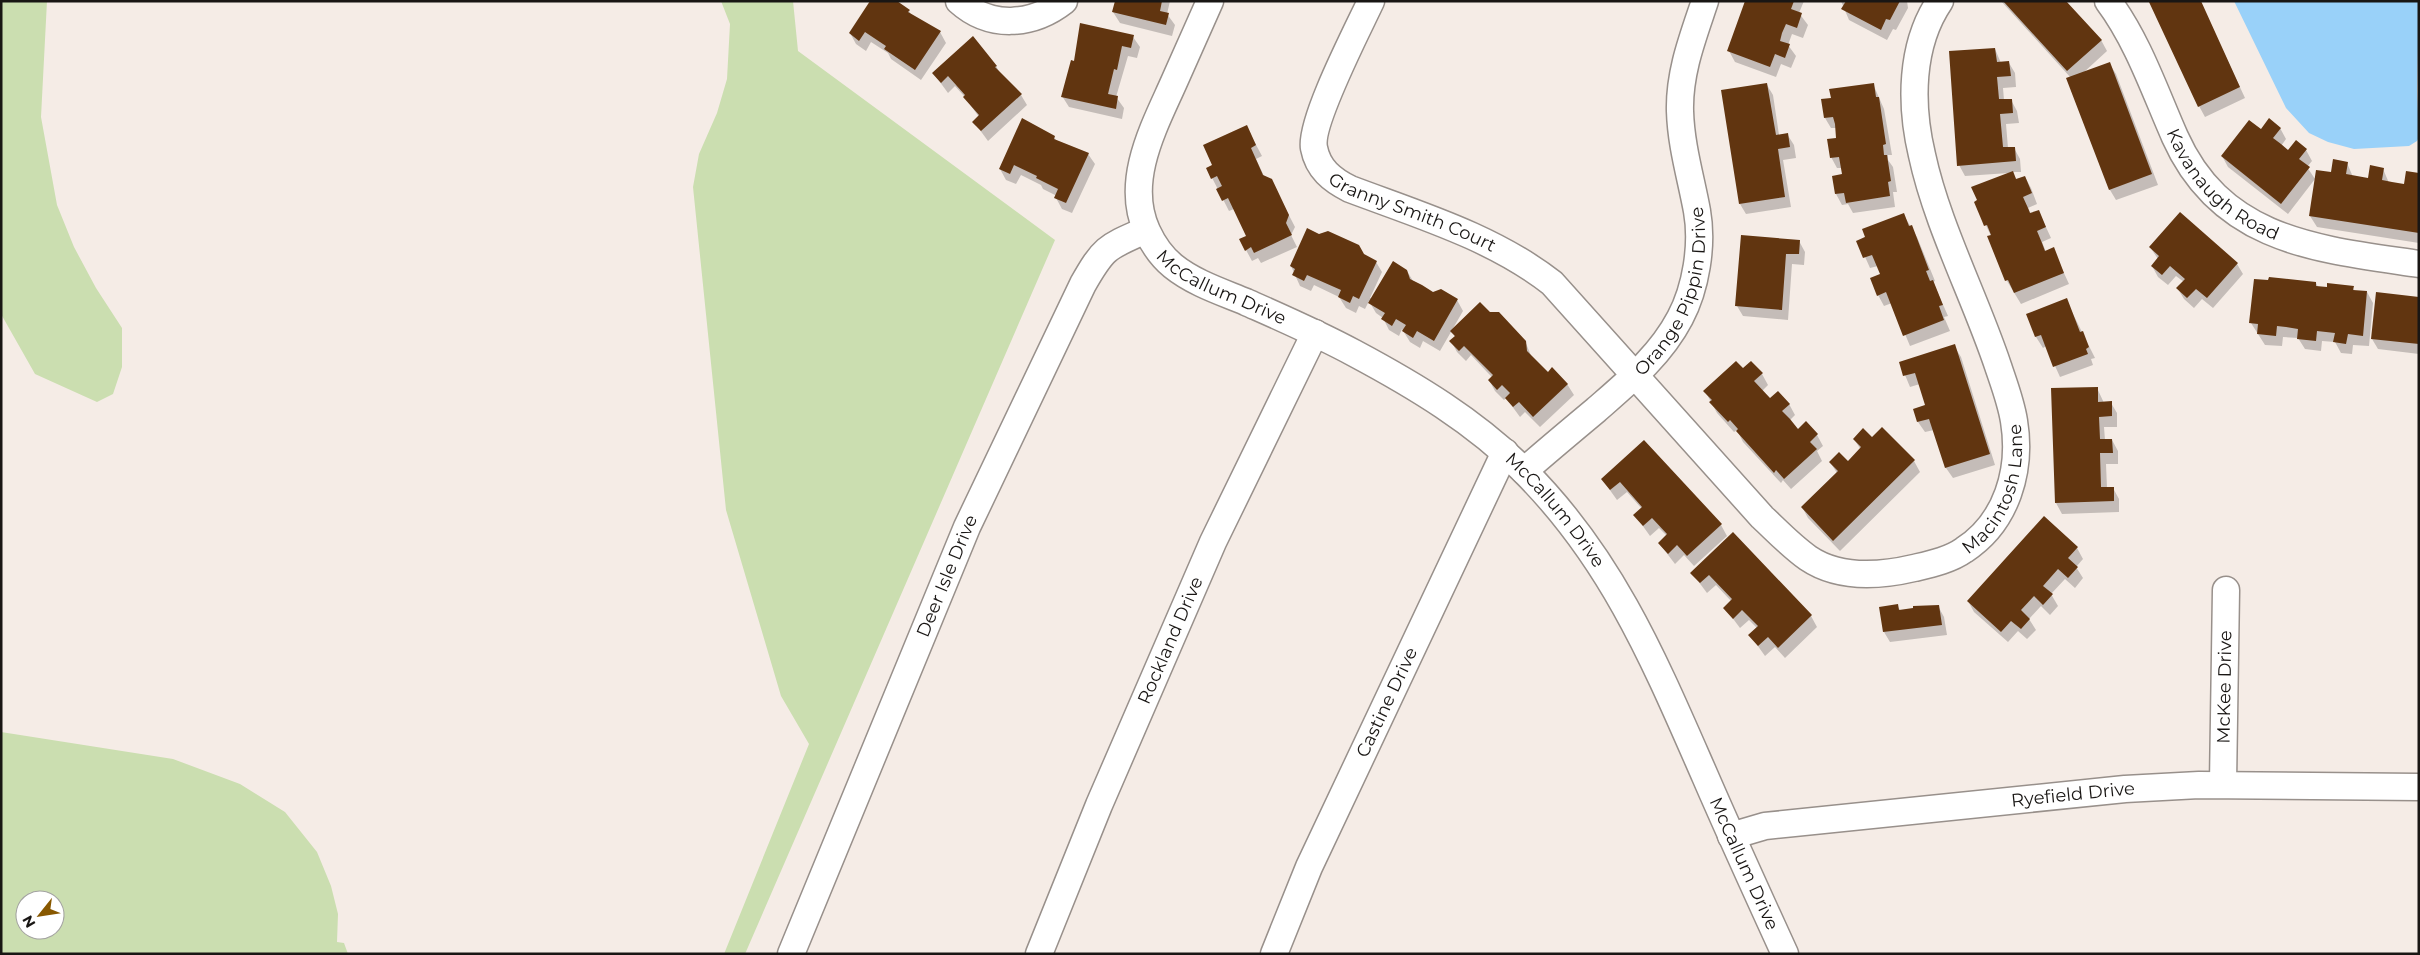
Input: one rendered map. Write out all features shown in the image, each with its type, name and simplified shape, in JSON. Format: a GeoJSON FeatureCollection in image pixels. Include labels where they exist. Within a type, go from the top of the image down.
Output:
{"type":"FeatureCollection","features":[{"type":"Feature","properties":{"kind":"street"},"geometry":{"type":"LineString","coordinates":[[959,1],[981,17],[1000,22],[1017,22],[1035,17],[1064,1]]}},
{"type":"Feature","properties":{"kind":"street"},"geometry":{"type":"LineString","coordinates":[[1146,230],[1139,197],[1142,163],[1159,116],[1210,1]]}},
{"type":"Feature","properties":{"kind":"street","name":"Granny Smith Court"},"geometry":{"type":"LineString","coordinates":[[1371,1],[1322,109],[1316,128],[1314,146],[1321,166],[1338,183],[1350,189],[1445,224],[1534,269],[1552,283],[1635,376]]}},
{"type":"Feature","properties":{"kind":"street","name":"Orange Pippin Drive"},"geometry":{"type":"LineString","coordinates":[[1524,471],[1650,362],[1680,318],[1688,299],[1695,272],[1699,235],[1697,212],[1680,128],[1680,92],[1685,64],[1705,1]]}},
{"type":"Feature","properties":{"kind":"street","name":"Macintosh Lane"},"geometry":{"type":"LineString","coordinates":[[1635,376],[1762,517],[1808,558],[1826,568],[1868,575],[1895,573],[1926,566],[1964,551],[1990,528],[2005,503],[2012,484],[2016,457],[2014,420],[1991,344],[1931,190],[1922,156],[1916,119],[1915,81],[1921,43],[1940,1]]}},
{"type":"Feature","properties":{"kind":"street","name":"Kavanaugh Road"},"geometry":{"type":"LineString","coordinates":[[2108,1],[2146,70],[2187,161],[2203,184],[2221,202],[2254,226],[2304,245],[2419,264]]}},
{"type":"Feature","properties":{"kind":"street","name":"McCallum Drive"},"geometry":{"type":"LineString","coordinates":[[1146,230],[1165,257],[1183,272],[1214,289],[1314,333],[1418,389],[1505,452],[1577,530],[1626,607],[1654,662],[1730,836],[1785,954]]}},
{"type":"Feature","properties":{"kind":"street","name":"Deer Isle Drive"},"geometry":{"type":"LineString","coordinates":[[791,954],[968,527],[1083,284],[1104,251],[1113,244],[1146,230]]}},
{"type":"Feature","properties":{"kind":"street","name":"Rockland Drive"},"geometry":{"type":"LineString","coordinates":[[1039,954],[1099,805],[1209,551],[1314,333]]}},
{"type":"Feature","properties":{"kind":"street","name":"Castine Drive"},"geometry":{"type":"LineString","coordinates":[[1274,954],[1309,867],[1505,452]]}},
{"type":"Feature","properties":{"kind":"street","name":"McKee Drive"},"geometry":{"type":"LineString","coordinates":[[2223,783],[2226,590]]}},
{"type":"Feature","properties":{"kind":"street","name":"Ryefield Drive"},"geometry":{"type":"LineString","coordinates":[[1730,836],[1765,826],[2125,789],[2223,783],[2419,787]]}},
{"type":"Feature","properties":{"kind":"green space"},"geometry":{"type":"Polygon","coordinates":[[[1,1],[47,1],[41,117],[57,205],[74,247],[96,288],[122,328],[122,367],[113,394],[97,402],[35,374],[1,314],[1,1]]]}},
{"type":"Feature","properties":{"kind":"green space"},"geometry":{"type":"Polygon","coordinates":[[[721,1],[793,1],[798,51],[1055,240],[745,954],[724,954],[809,744],[781,696],[726,510],[693,187],[699,154],[717,113],[727,79],[730,24],[721,1]]]}},
{"type":"Feature","properties":{"kind":"green space"},"geometry":{"type":"Polygon","coordinates":[[[1,732],[173,759],[240,784],[285,812],[317,852],[331,886],[338,914],[337,942],[344,943],[348,954],[1,954],[1,732]]]}},
{"type":"Feature","properties":{"kind":"water"},"geometry":{"type":"Polygon","coordinates":[[[2234,1],[2419,1],[2417,91],[2419,137],[2417,141],[2409,146],[2354,149],[2328,142],[2309,133],[2286,108],[2234,1]]]}},
{"type":"Feature","properties":{"kind":"building"},"geometry":{"type":"Polygon","coordinates":[[[870,1],[897,1],[910,10],[908,12],[941,31],[915,70],[884,49],[886,46],[865,32],[859,41],[849,33],[870,1]]]}},
{"type":"Feature","properties":{"kind":"building"},"geometry":{"type":"Polygon","coordinates":[[[1115,1],[1162,1],[1160,11],[1169,13],[1166,25],[1112,12],[1115,1]]]}},
{"type":"Feature","properties":{"kind":"building"},"geometry":{"type":"Polygon","coordinates":[[[1745,1],[1794,1],[1791,9],[1802,13],[1797,28],[1786,24],[1782,33],[1780,41],[1790,44],[1785,58],[1775,54],[1770,67],[1727,51],[1745,1]]]}},
{"type":"Feature","properties":{"kind":"building"},"geometry":{"type":"Polygon","coordinates":[[[1846,1],[1900,1],[1890,20],[1886,19],[1881,30],[1841,9],[1846,1]]]}},
{"type":"Feature","properties":{"kind":"building"},"geometry":{"type":"Polygon","coordinates":[[[2003,1],[2066,1],[2102,40],[2067,71],[2003,1]]]}},
{"type":"Feature","properties":{"kind":"building"},"geometry":{"type":"Polygon","coordinates":[[[2201,1],[2240,87],[2198,107],[2149,2],[2201,1]]]}},
{"type":"Feature","properties":{"kind":"building"},"geometry":{"type":"Polygon","coordinates":[[[1080,23],[1134,35],[1131,48],[1122,46],[1117,70],[1114,69],[1108,94],[1118,96],[1116,109],[1061,97],[1071,60],[1074,61],[1080,23]]]}},
{"type":"Feature","properties":{"kind":"building"},"geometry":{"type":"Polygon","coordinates":[[[973,36],[997,66],[995,67],[1022,94],[981,131],[972,122],[979,115],[963,97],[965,95],[948,76],[941,83],[932,73],[973,36]]]}},
{"type":"Feature","properties":{"kind":"building"},"geometry":{"type":"Polygon","coordinates":[[[1995,48],[1997,62],[2009,61],[2011,76],[1997,77],[1999,99],[2012,99],[2013,113],[2000,114],[2003,147],[2015,147],[2016,161],[1957,166],[1949,51],[1995,48]]]}},
{"type":"Feature","properties":{"kind":"building"},"geometry":{"type":"Polygon","coordinates":[[[2110,62],[2152,174],[2109,190],[2066,78],[2110,62]]]}},
{"type":"Feature","properties":{"kind":"building"},"geometry":{"type":"Polygon","coordinates":[[[1767,83],[1776,135],[1788,133],[1790,147],[1778,149],[1785,197],[1739,204],[1721,90],[1767,83]]]}},
{"type":"Feature","properties":{"kind":"building"},"geometry":{"type":"Polygon","coordinates":[[[1874,83],[1876,97],[1879,97],[1886,144],[1883,145],[1884,155],[1887,155],[1891,181],[1888,182],[1890,196],[1846,203],[1844,193],[1835,194],[1832,176],[1842,174],[1839,157],[1830,158],[1827,139],[1836,138],[1835,124],[1833,117],[1824,118],[1821,99],[1831,98],[1829,89],[1874,83]]]}},
{"type":"Feature","properties":{"kind":"building"},"geometry":{"type":"Polygon","coordinates":[[[1022,118],[1055,136],[1054,139],[1089,153],[1066,203],[1054,198],[1058,189],[1036,178],[1037,176],[1014,165],[1010,174],[999,169],[1022,118]]]}},
{"type":"Feature","properties":{"kind":"building"},"geometry":{"type":"Polygon","coordinates":[[[2269,118],[2281,128],[2273,138],[2288,150],[2296,140],[2307,149],[2299,159],[2310,167],[2281,204],[2221,156],[2249,120],[2261,129],[2269,118]]]}},
{"type":"Feature","properties":{"kind":"building"},"geometry":{"type":"Polygon","coordinates":[[[1247,125],[1256,145],[1251,148],[1263,175],[1272,179],[1289,215],[1286,223],[1292,235],[1254,253],[1251,247],[1245,251],[1239,239],[1246,236],[1228,198],[1222,201],[1216,189],[1222,186],[1217,176],[1211,179],[1206,168],[1212,165],[1203,145],[1247,125]]]}},
{"type":"Feature","properties":{"kind":"building"},"geometry":{"type":"Polygon","coordinates":[[[2333,159],[2348,162],[2346,174],[2368,178],[2370,165],[2384,168],[2382,180],[2404,184],[2406,171],[2419,173],[2419,233],[2309,216],[2316,170],[2331,172],[2333,159]]]}},
{"type":"Feature","properties":{"kind":"building"},"geometry":{"type":"Polygon","coordinates":[[[2013,171],[2016,179],[2025,176],[2032,193],[2023,197],[2030,213],[2039,210],[2046,227],[2037,231],[2045,251],[2054,247],[2064,273],[2014,293],[2008,280],[2005,281],[1987,236],[1991,235],[1987,225],[1984,226],[1974,202],[1977,200],[1971,187],[2013,171]]]}},
{"type":"Feature","properties":{"kind":"building"},"geometry":{"type":"Polygon","coordinates":[[[2180,212],[2238,263],[2207,298],[2196,289],[2187,298],[2176,288],[2185,279],[2170,266],[2162,275],[2151,266],[2159,256],[2149,247],[2180,212]]]}},
{"type":"Feature","properties":{"kind":"building"},"geometry":{"type":"Polygon","coordinates":[[[1904,213],[1909,226],[1912,225],[1929,270],[1926,271],[1930,281],[1933,280],[1943,305],[1939,306],[1944,320],[1903,336],[1886,292],[1877,296],[1870,278],[1880,274],[1872,255],[1863,258],[1856,241],[1865,237],[1862,229],[1904,213]]]}},
{"type":"Feature","properties":{"kind":"building"},"geometry":{"type":"Polygon","coordinates":[[[1307,228],[1319,234],[1328,231],[1359,245],[1364,254],[1377,261],[1359,299],[1353,296],[1350,303],[1338,297],[1341,290],[1307,275],[1304,281],[1292,275],[1295,269],[1290,266],[1307,228]]]}},
{"type":"Feature","properties":{"kind":"building"},"geometry":{"type":"Polygon","coordinates":[[[1741,235],[1800,240],[1799,254],[1786,254],[1782,310],[1735,306],[1741,235]]]}},
{"type":"Feature","properties":{"kind":"building"},"geometry":{"type":"Polygon","coordinates":[[[1393,261],[1407,270],[1410,279],[1433,292],[1441,289],[1458,299],[1434,341],[1417,331],[1413,338],[1402,331],[1406,325],[1396,319],[1392,326],[1381,319],[1385,313],[1368,303],[1393,261]]]}},
{"type":"Feature","properties":{"kind":"building"},"geometry":{"type":"Polygon","coordinates":[[[2269,277],[2316,282],[2316,286],[2327,287],[2327,283],[2354,286],[2353,290],[2367,291],[2363,336],[2348,334],[2346,344],[2333,342],[2335,333],[2317,331],[2316,341],[2297,339],[2298,329],[2277,326],[2276,336],[2257,334],[2258,324],[2249,323],[2254,279],[2268,280],[2269,277]]]}},
{"type":"Feature","properties":{"kind":"building"},"geometry":{"type":"Polygon","coordinates":[[[2376,292],[2419,297],[2419,344],[2371,339],[2376,292]]]}},
{"type":"Feature","properties":{"kind":"building"},"geometry":{"type":"Polygon","coordinates":[[[2067,298],[2080,332],[2083,331],[2089,347],[2086,349],[2088,354],[2053,367],[2041,335],[2035,337],[2026,314],[2067,298]]]}},
{"type":"Feature","properties":{"kind":"building"},"geometry":{"type":"Polygon","coordinates":[[[1480,302],[1490,312],[1499,312],[1526,341],[1527,351],[1548,372],[1552,367],[1568,384],[1533,417],[1519,402],[1513,407],[1505,398],[1510,393],[1502,385],[1497,390],[1488,380],[1493,375],[1464,346],[1459,351],[1449,341],[1455,336],[1450,331],[1480,302]]]}},
{"type":"Feature","properties":{"kind":"building"},"geometry":{"type":"Polygon","coordinates":[[[1955,344],[1990,454],[1945,468],[1929,419],[1917,422],[1913,409],[1925,405],[1915,373],[1903,376],[1899,362],[1955,344]]]}},
{"type":"Feature","properties":{"kind":"building"},"geometry":{"type":"Polygon","coordinates":[[[1736,361],[1743,368],[1751,361],[1763,373],[1754,381],[1770,398],[1778,391],[1790,404],[1782,411],[1798,429],[1806,421],[1818,434],[1810,442],[1817,449],[1784,479],[1776,470],[1774,473],[1736,431],[1738,429],[1730,420],[1728,422],[1709,402],[1712,400],[1703,391],[1736,361]]]}},
{"type":"Feature","properties":{"kind":"building"},"geometry":{"type":"Polygon","coordinates":[[[2098,387],[2098,402],[2112,401],[2112,416],[2099,417],[2100,439],[2112,439],[2113,453],[2100,453],[2101,487],[2114,487],[2114,501],[2055,503],[2051,388],[2098,387]]]}},
{"type":"Feature","properties":{"kind":"building"},"geometry":{"type":"Polygon","coordinates":[[[1882,427],[1915,460],[1833,541],[1801,507],[1838,471],[1829,462],[1839,452],[1848,461],[1861,447],[1853,439],[1863,428],[1872,437],[1882,427]]]}},
{"type":"Feature","properties":{"kind":"building"},"geometry":{"type":"Polygon","coordinates":[[[1644,440],[1722,524],[1687,556],[1677,545],[1668,554],[1658,543],[1667,534],[1652,518],[1643,526],[1633,515],[1642,507],[1620,482],[1610,490],[1601,479],[1644,440]]]}},
{"type":"Feature","properties":{"kind":"building"},"geometry":{"type":"Polygon","coordinates":[[[2044,516],[2078,547],[2068,558],[2078,567],[2068,578],[2058,569],[2043,586],[2053,594],[2043,605],[2034,596],[2021,610],[2030,619],[2021,629],[2011,621],[2001,632],[1967,601],[2044,516]]]}},
{"type":"Feature","properties":{"kind":"building"},"geometry":{"type":"Polygon","coordinates":[[[1733,532],[1812,615],[1778,648],[1768,637],[1758,646],[1748,635],[1758,626],[1742,610],[1733,619],[1723,608],[1732,599],[1709,575],[1700,583],[1690,573],[1733,532]]]}},
{"type":"Feature","properties":{"kind":"building"},"geometry":{"type":"Polygon","coordinates":[[[1898,604],[1899,610],[1913,608],[1913,606],[1939,605],[1942,625],[1883,632],[1879,607],[1898,604]]]}}]}
